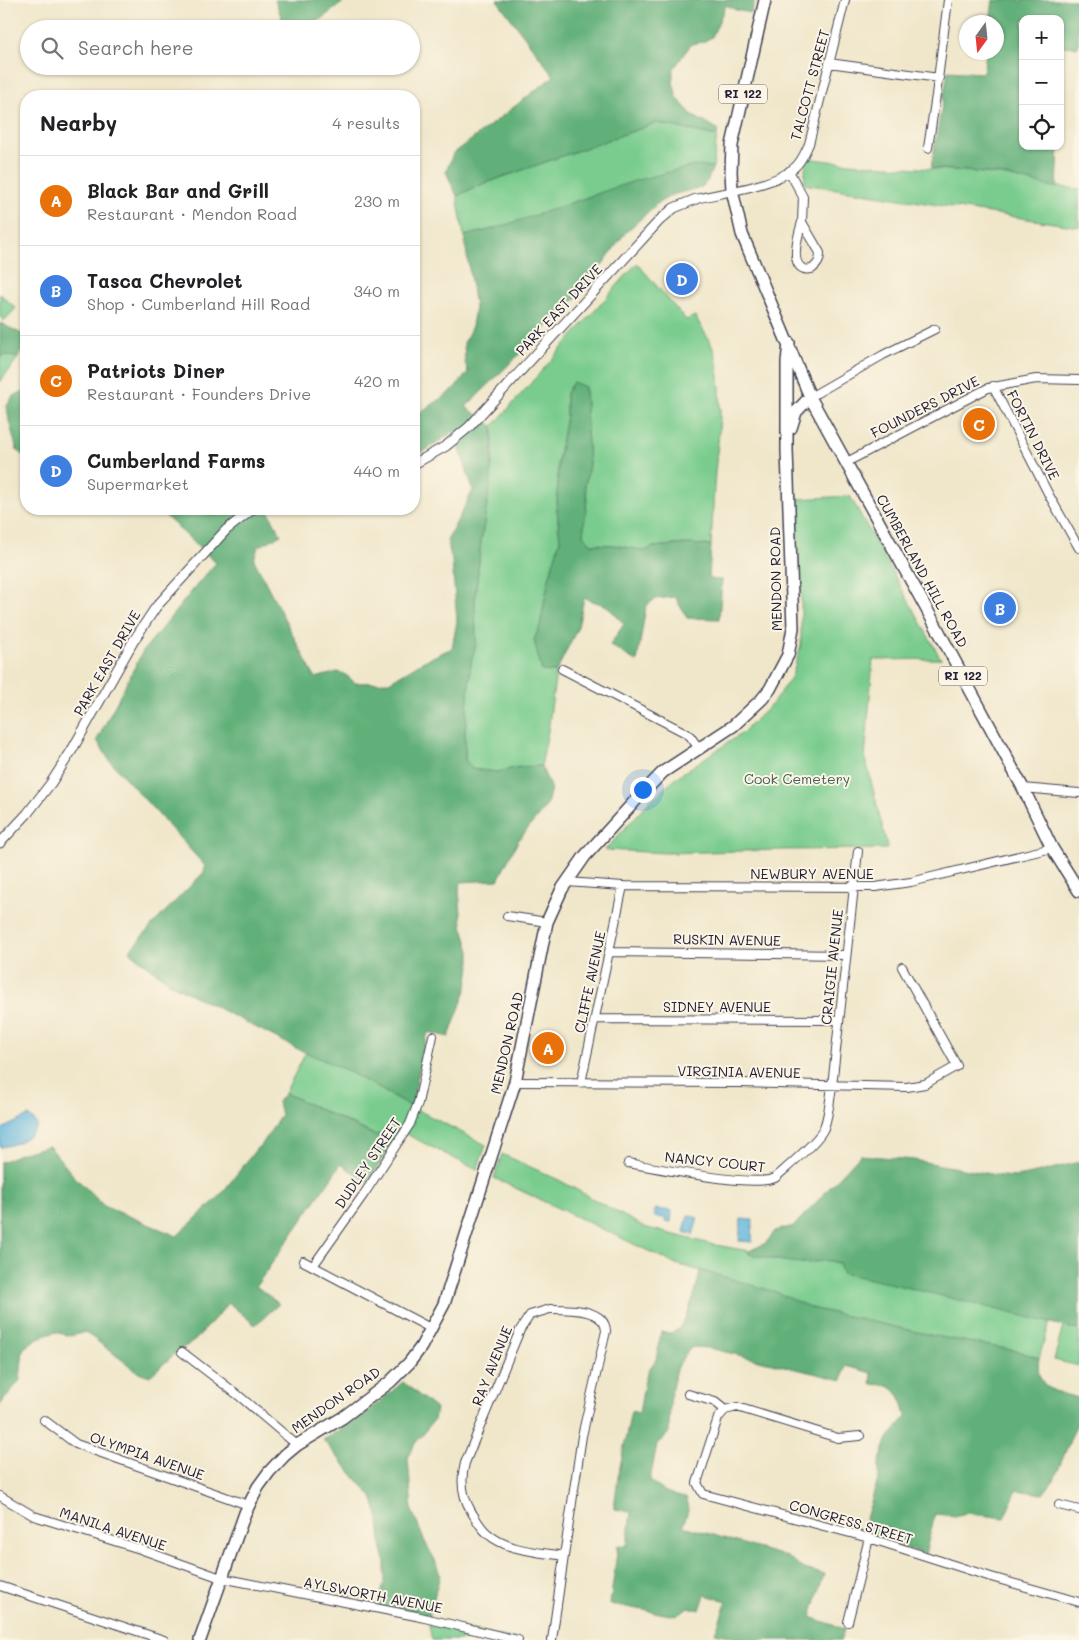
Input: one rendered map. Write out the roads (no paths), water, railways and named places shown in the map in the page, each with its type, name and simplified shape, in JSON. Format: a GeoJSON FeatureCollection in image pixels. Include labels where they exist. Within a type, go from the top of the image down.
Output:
{"type":"FeatureCollection","features":[{"type":"Feature","properties":{"kind":"main road","name":"RI 122"},"geometry":{"type":"LineString","coordinates":[[766,0],[734,130],[730,159],[732,190],[742,234],[809,395]]}},
{"type":"Feature","properties":{"kind":"main road","name":"MENDON ROAD"},"geometry":{"type":"LineString","coordinates":[[200,1640],[248,1505],[269,1472],[297,1445],[342,1418],[390,1382],[409,1363],[432,1329],[444,1304],[515,1082],[548,922],[556,901],[567,882],[585,856],[646,789],[668,769],[700,750],[733,726],[753,708],[770,689],[788,655],[793,628],[787,450],[787,362],[789,344]]}},
{"type":"Feature","properties":{"kind":"main road","name":"MENDON ROAD"},"geometry":{"type":"LineString","coordinates":[[787,450],[796,412],[809,395]]}},
{"type":"Feature","properties":{"kind":"main road"},"geometry":{"type":"LineString","coordinates":[[787,409],[793,402],[809,395]]}},
{"type":"Feature","properties":{"kind":"main road","name":"CUMBERLAND HILL ROAD"},"geometry":{"type":"LineString","coordinates":[[809,395],[1023,788],[1052,848],[1079,891]]}},
{"type":"Feature","properties":{"kind":"street","name":"TALCOTT STREET"},"geometry":{"type":"LineString","coordinates":[[732,190],[776,180],[794,168],[802,159],[809,144],[845,0]]}},
{"type":"Feature","properties":{"kind":"street"},"geometry":{"type":"LineString","coordinates":[[928,148],[939,78],[948,0]]}},
{"type":"Feature","properties":{"kind":"street"},"geometry":{"type":"LineString","coordinates":[[829,62],[939,78]]}},
{"type":"Feature","properties":{"kind":"street"},"geometry":{"type":"LineString","coordinates":[[789,171],[802,197],[802,222],[796,258],[798,265],[803,269],[812,269],[818,264],[820,253],[802,222]]}},
{"type":"Feature","properties":{"kind":"street","name":"PARK EAST DRIVE"},"geometry":{"type":"LineString","coordinates":[[420,461],[438,452],[469,427],[660,220],[674,208],[696,199],[732,190]]}},
{"type":"Feature","properties":{"kind":"street"},"geometry":{"type":"LineString","coordinates":[[809,395],[935,329]]}},
{"type":"Feature","properties":{"kind":"street","name":"FOUNDERS DRIVE"},"geometry":{"type":"LineString","coordinates":[[846,463],[966,398],[994,386],[1036,380],[1079,380]]}},
{"type":"Feature","properties":{"kind":"street","name":"FORTIN DRIVE"},"geometry":{"type":"LineString","coordinates":[[994,386],[1050,497],[1079,548]]}},
{"type":"Feature","properties":{"kind":"street","name":"PARK EAST DRIVE"},"geometry":{"type":"LineString","coordinates":[[0,843],[27,814],[51,783],[72,750],[134,640],[156,607],[226,530],[245,515]]}},
{"type":"Feature","properties":{"kind":"street"},"geometry":{"type":"LineString","coordinates":[[562,669],[684,732],[690,736],[700,750]]}},
{"type":"Feature","properties":{"kind":"street"},"geometry":{"type":"LineString","coordinates":[[1023,788],[1079,793]]}},
{"type":"Feature","properties":{"kind":"street","name":"NEWBURY AVENUE"},"geometry":{"type":"LineString","coordinates":[[567,882],[623,886],[853,888],[890,886],[1052,848]]}},
{"type":"Feature","properties":{"kind":"street","name":"CRAIGIE AVENUE"},"geometry":{"type":"LineString","coordinates":[[832,1086],[858,851]]}},
{"type":"Feature","properties":{"kind":"street","name":"CLIFFE AVENUE"},"geometry":{"type":"LineString","coordinates":[[581,1083],[623,886]]}},
{"type":"Feature","properties":{"kind":"street"},"geometry":{"type":"LineString","coordinates":[[507,916],[548,922]]}},
{"type":"Feature","properties":{"kind":"street","name":"RUSKIN AVENUE"},"geometry":{"type":"LineString","coordinates":[[609,952],[846,955]]}},
{"type":"Feature","properties":{"kind":"street","name":"VIRGINIA AVENUE"},"geometry":{"type":"LineString","coordinates":[[515,1082],[918,1086],[957,1066],[902,966]]}},
{"type":"Feature","properties":{"kind":"street","name":"SIDNEY AVENUE"},"geometry":{"type":"LineString","coordinates":[[595,1019],[839,1020]]}},
{"type":"Feature","properties":{"kind":"street","name":"DUDLEY STREET"},"geometry":{"type":"LineString","coordinates":[[313,1266],[364,1194],[410,1124],[418,1104],[433,1036]]}},
{"type":"Feature","properties":{"kind":"street","name":"NANCY COURT"},"geometry":{"type":"LineString","coordinates":[[628,1164],[748,1181],[769,1181],[775,1178],[822,1131],[832,1086]]}},
{"type":"Feature","properties":{"kind":"street"},"geometry":{"type":"LineString","coordinates":[[303,1261],[432,1329]]}},
{"type":"Feature","properties":{"kind":"street","name":"RAY AVENUE"},"geometry":{"type":"LineString","coordinates":[[552,1640],[582,1436],[603,1348],[606,1326],[597,1316],[588,1313],[550,1309],[530,1315],[520,1330],[465,1463],[462,1482],[464,1500],[487,1534],[496,1540],[518,1548],[564,1556]]}},
{"type":"Feature","properties":{"kind":"street"},"geometry":{"type":"LineString","coordinates":[[182,1352],[238,1395],[297,1445]]}},
{"type":"Feature","properties":{"kind":"street"},"geometry":{"type":"LineString","coordinates":[[688,1394],[715,1402],[724,1410],[737,1407],[838,1438],[860,1436]]}},
{"type":"Feature","properties":{"kind":"street","name":"CONGRESS STREET"},"geometry":{"type":"LineString","coordinates":[[724,1410],[718,1418],[697,1483],[704,1494],[869,1538],[1079,1602]]}},
{"type":"Feature","properties":{"kind":"street","name":"OLYMPIA AVENUE"},"geometry":{"type":"LineString","coordinates":[[44,1420],[76,1444],[248,1505]]}},
{"type":"Feature","properties":{"kind":"street","name":"MANILA AVENUE"},"geometry":{"type":"LineString","coordinates":[[0,1496],[34,1516],[140,1549],[222,1578]]}},
{"type":"Feature","properties":{"kind":"street"},"geometry":{"type":"LineString","coordinates":[[1058,1505],[1079,1510]]}},
{"type":"Feature","properties":{"kind":"street"},"geometry":{"type":"LineString","coordinates":[[848,1622],[869,1538]]}},
{"type":"Feature","properties":{"kind":"street","name":"AYLSWORTH AVENUE"},"geometry":{"type":"LineString","coordinates":[[222,1578],[416,1616],[518,1640]]}},
{"type":"Feature","properties":{"kind":"street"},"geometry":{"type":"LineString","coordinates":[[0,1586],[164,1640]]}},
{"type":"Feature","properties":{"kind":"water"},"geometry":{"type":"Polygon","coordinates":[[[28,1116],[37,1125],[32,1134],[16,1143],[0,1147],[0,1130],[28,1116]]]}},
{"type":"Feature","properties":{"kind":"water"},"geometry":{"type":"Polygon","coordinates":[[[656,1209],[672,1211],[671,1222],[665,1221],[665,1218],[655,1217],[653,1214],[656,1209]]]}},
{"type":"Feature","properties":{"kind":"water"},"geometry":{"type":"Polygon","coordinates":[[[688,1215],[698,1218],[693,1235],[684,1232],[688,1215]]]}},
{"type":"Feature","properties":{"kind":"water"},"geometry":{"type":"Polygon","coordinates":[[[741,1219],[753,1220],[752,1242],[739,1241],[741,1219]]]}},
{"type":"Feature","properties":{"kind":"place","name":"Cumberland Farms"},"geometry":{"type":"Point","coordinates":[682,279]}},
{"type":"Feature","properties":{"kind":"place","name":"Patriots Diner"},"geometry":{"type":"Point","coordinates":[979,424]}},
{"type":"Feature","properties":{"kind":"place","name":"Tasca Chevrolet"},"geometry":{"type":"Point","coordinates":[1000,608]}},
{"type":"Feature","properties":{"kind":"place","name":"Black Bar and Grill"},"geometry":{"type":"Point","coordinates":[548,1048]}},
{"type":"Feature","properties":{"kind":"park label","name":"Cook Cemetery"},"geometry":{"type":"Point","coordinates":[797,779]}}]}
